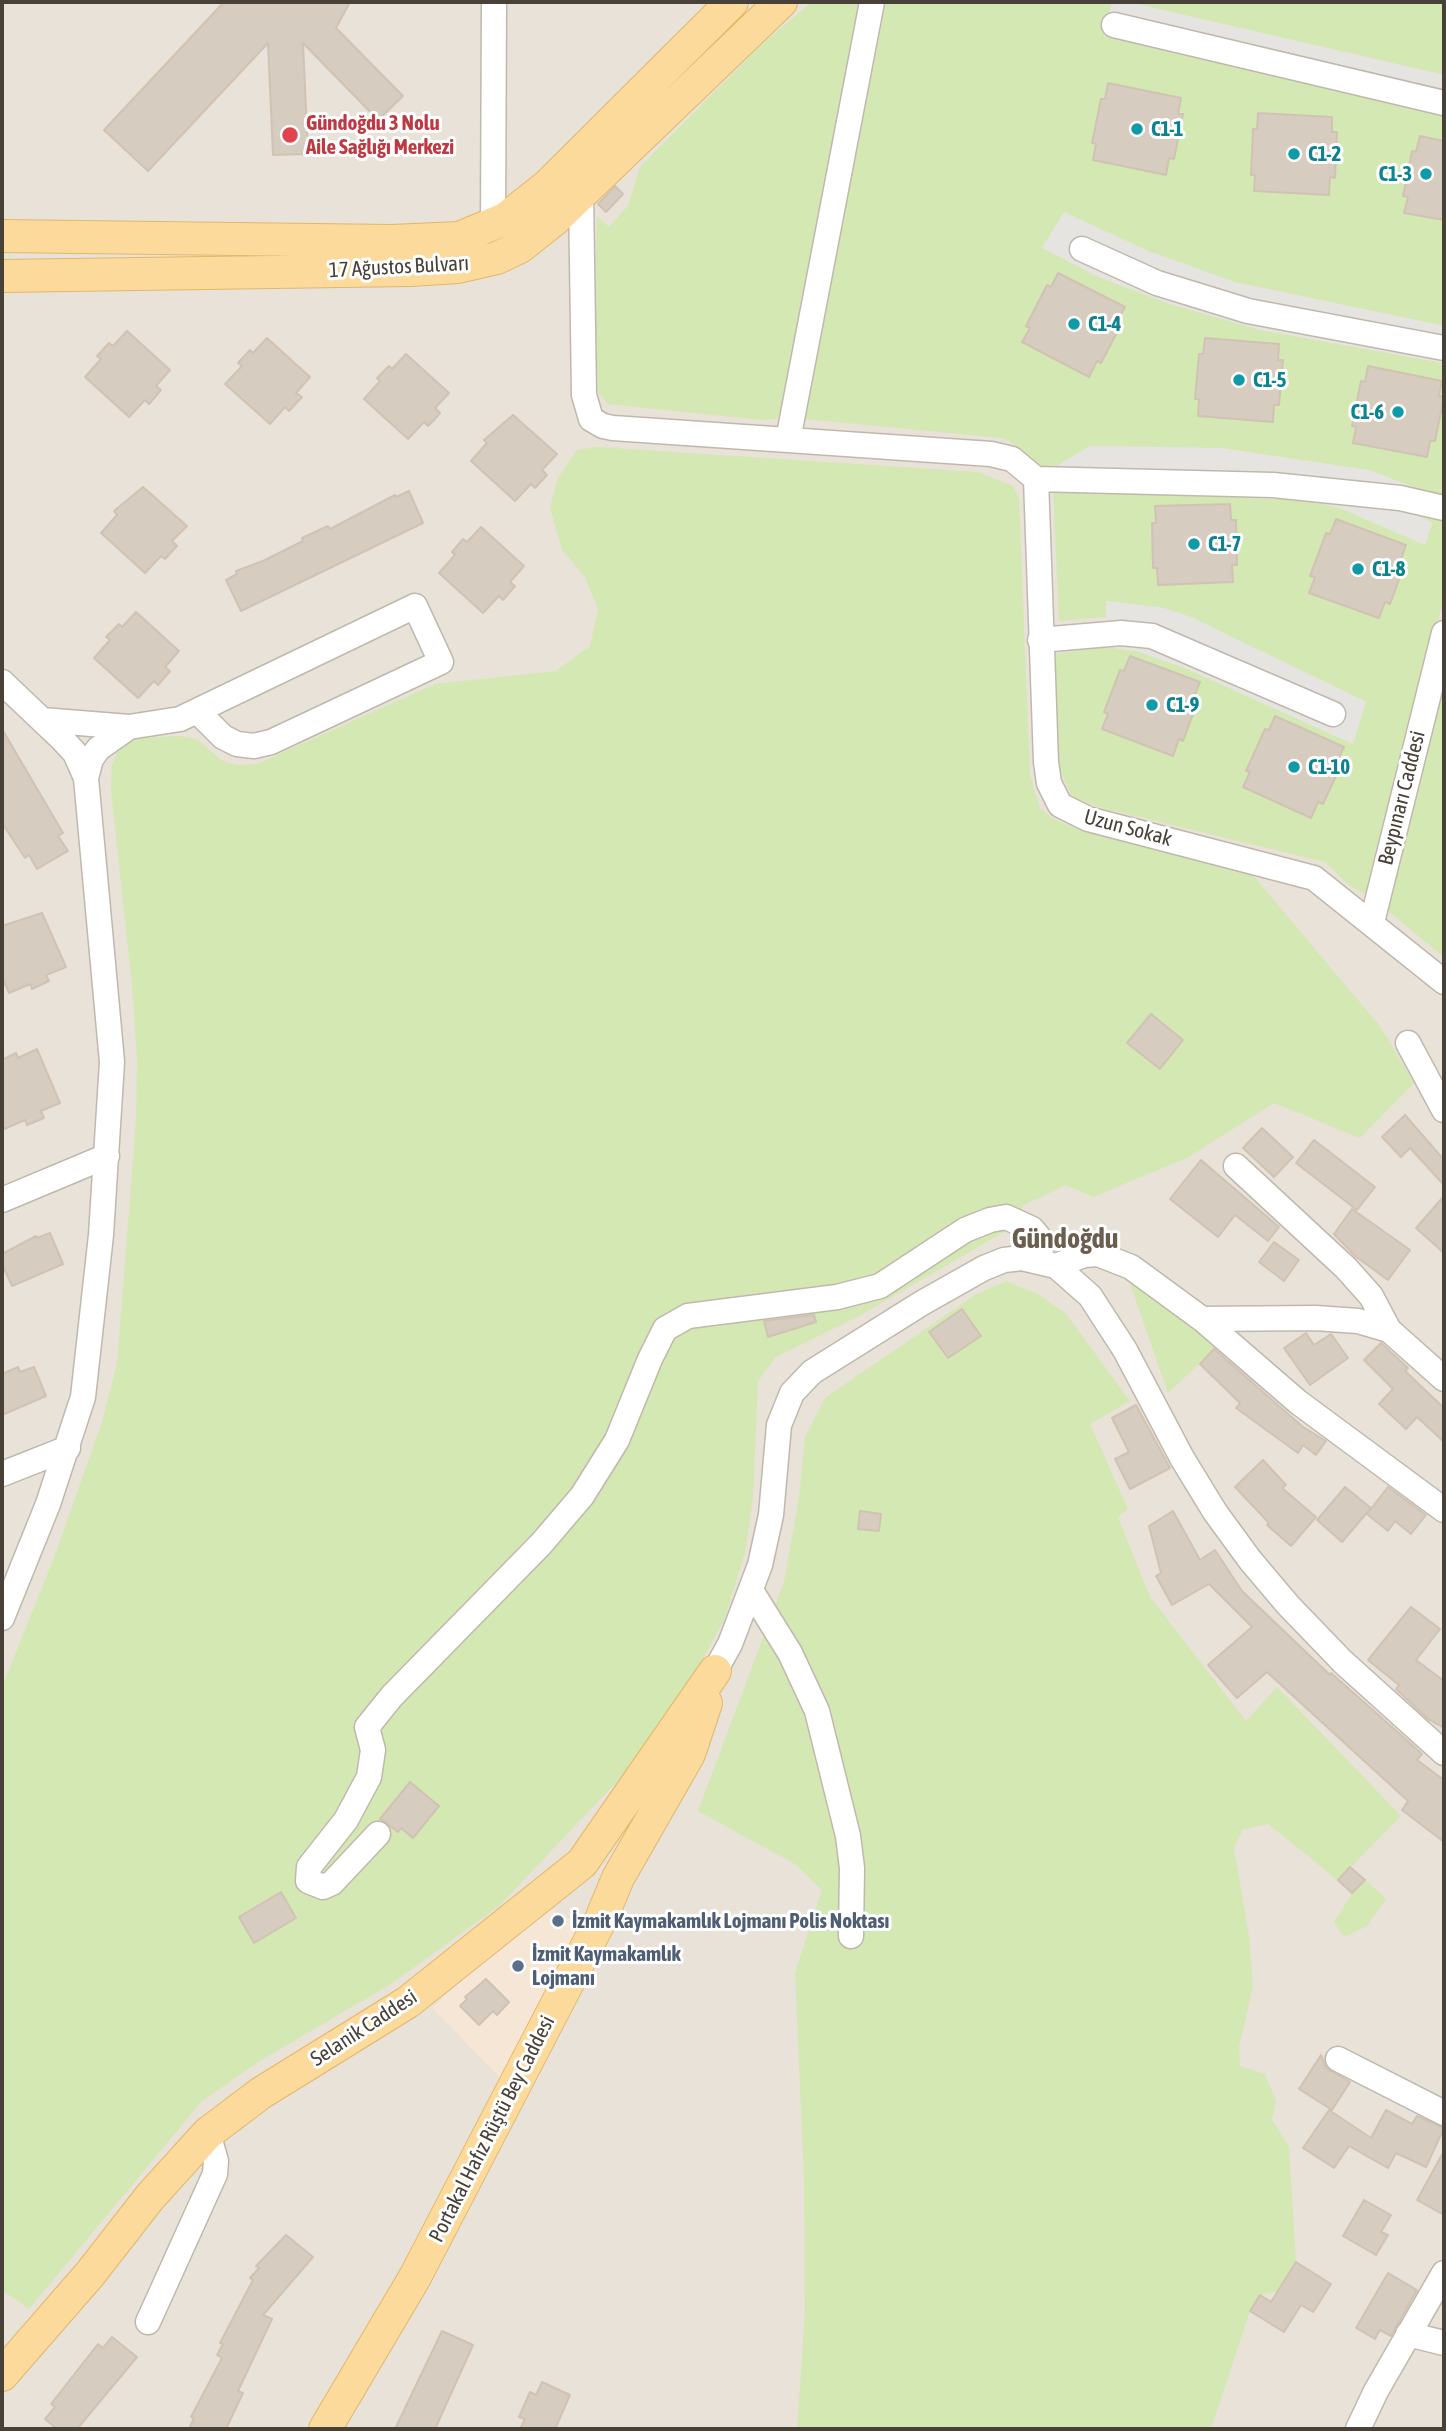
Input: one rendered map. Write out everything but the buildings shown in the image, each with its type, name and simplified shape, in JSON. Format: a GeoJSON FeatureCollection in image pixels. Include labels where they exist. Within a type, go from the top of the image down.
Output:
{"type":"FeatureCollection","features":[{"type":"Feature","properties":{"kind":"main road","name":"17 Ağustos Bulvarı"},"geometry":{"type":"LineString","coordinates":[[2,276],[438,269],[497,258],[515,224],[547,186],[732,2]]}},
{"type":"Feature","properties":{"kind":"main road","name":"17 Ağustos Bulvarı"},"geometry":{"type":"LineString","coordinates":[[2,236],[435,240],[459,238],[515,224],[580,194],[780,2]]}},
{"type":"Feature","properties":{"kind":"main road","name":"Selanik Caddesi"},"geometry":{"type":"LineString","coordinates":[[2,2375],[90,2274],[150,2197],[208,2133],[261,2092],[408,2002],[582,1863],[715,1671]]}},
{"type":"Feature","properties":{"kind":"main road","name":"Portakal Hafız Rüştü Bey Caddesi"},"geometry":{"type":"LineString","coordinates":[[325,2429],[415,2277],[601,1919],[618,1878],[689,1754],[715,1671]]}},
{"type":"Feature","properties":{"kind":"street"},"geometry":{"type":"LineString","coordinates":[[494,2],[515,224]]}},
{"type":"Feature","properties":{"kind":"street"},"geometry":{"type":"LineString","coordinates":[[788,440],[872,2]]}},
{"type":"Feature","properties":{"kind":"street"},"geometry":{"type":"LineString","coordinates":[[1114,24],[1444,103]]}},
{"type":"Feature","properties":{"kind":"street"},"geometry":{"type":"LineString","coordinates":[[580,194],[584,395],[591,419],[603,426],[1002,455],[1022,466],[1036,479],[1261,484],[1399,498],[1444,508]]}},
{"type":"Feature","properties":{"kind":"street"},"geometry":{"type":"LineString","coordinates":[[1082,249],[1157,283],[1248,311],[1444,348]]}},
{"type":"Feature","properties":{"kind":"street","name":"Uzun Sokak"},"geometry":{"type":"LineString","coordinates":[[1036,479],[1046,762],[1049,783],[1060,805],[1088,819],[1314,878],[1444,982]]}},
{"type":"Feature","properties":{"kind":"street"},"geometry":{"type":"LineString","coordinates":[[41,720],[129,727],[167,722],[198,713],[415,606],[441,662],[271,742],[254,746],[237,744],[223,737],[198,713]]}},
{"type":"Feature","properties":{"kind":"street","name":"Beypınarı Caddesi"},"geometry":{"type":"LineString","coordinates":[[1372,922],[1444,633]]}},
{"type":"Feature","properties":{"kind":"street"},"geometry":{"type":"LineString","coordinates":[[1040,640],[1122,634],[1152,636],[1333,714]]}},
{"type":"Feature","properties":{"kind":"street"},"geometry":{"type":"LineString","coordinates":[[2,682],[75,753],[86,778],[111,1041],[112,1092],[87,1373],[68,1447],[2,1618]]}},
{"type":"Feature","properties":{"kind":"street"},"geometry":{"type":"LineString","coordinates":[[86,778],[91,759],[98,749],[129,727]]}},
{"type":"Feature","properties":{"kind":"street"},"geometry":{"type":"LineString","coordinates":[[1408,1042],[1444,1110]]}},
{"type":"Feature","properties":{"kind":"street"},"geometry":{"type":"LineString","coordinates":[[2,1200],[107,1156]]}},
{"type":"Feature","properties":{"kind":"street"},"geometry":{"type":"LineString","coordinates":[[1236,1166],[1301,1224],[1364,1287],[1389,1329],[1444,1379]]}},
{"type":"Feature","properties":{"kind":"street"},"geometry":{"type":"LineString","coordinates":[[377,1834],[332,1883],[323,1887],[308,1881],[309,1867],[346,1820],[369,1777],[373,1750],[367,1727],[392,1696],[541,1544],[582,1496],[617,1440],[665,1329],[688,1316],[837,1297],[880,1286],[965,1230],[1006,1217],[1032,1229],[1038,1236],[1049,1263],[1090,1297],[1125,1350],[1214,1512],[1250,1560],[1343,1662],[1444,1753]]}},
{"type":"Feature","properties":{"kind":"street"},"geometry":{"type":"LineString","coordinates":[[715,1671],[752,1592],[767,1540],[779,1425],[784,1406],[800,1382],[984,1268],[1004,1260],[1049,1263],[1084,1255],[1109,1257],[1131,1267],[1202,1319],[1298,1402],[1444,1510]]}},
{"type":"Feature","properties":{"kind":"street"},"geometry":{"type":"LineString","coordinates":[[1202,1319],[1341,1319],[1389,1329]]}},
{"type":"Feature","properties":{"kind":"street"},"geometry":{"type":"LineString","coordinates":[[2,1474],[68,1447]]}},
{"type":"Feature","properties":{"kind":"street"},"geometry":{"type":"LineString","coordinates":[[752,1592],[806,1684],[830,1759],[851,1858],[851,1936]]}},
{"type":"Feature","properties":{"kind":"street"},"geometry":{"type":"LineString","coordinates":[[1338,2059],[1444,2113]]}},
{"type":"Feature","properties":{"kind":"street"},"geometry":{"type":"LineString","coordinates":[[148,2322],[215,2174],[216,2161],[208,2133]]}},
{"type":"Feature","properties":{"kind":"street"},"geometry":{"type":"LineString","coordinates":[[1358,2429],[1444,2273]]}},
{"type":"Feature","properties":{"kind":"street"},"geometry":{"type":"LineString","coordinates":[[1408,2334],[1444,2343]]}},
{"type":"Feature","properties":{"kind":"shaded area"},"geometry":{"type":"Polygon","coordinates":[[[2,2],[1444,2],[1444,2429],[2,2429],[2,2]]]}},
{"type":"Feature","properties":{"kind":"shaded area"},"geometry":{"type":"Polygon","coordinates":[[[1112,2],[1128,2],[1444,75],[1444,116],[1104,36],[1112,2]]]}},
{"type":"Feature","properties":{"kind":"shaded area"},"geometry":{"type":"Polygon","coordinates":[[[1064,212],[1148,251],[1234,282],[1444,326],[1444,363],[1261,330],[1170,304],[1099,277],[1042,248],[1064,212]]]}},
{"type":"Feature","properties":{"kind":"shaded area"},"geometry":{"type":"Polygon","coordinates":[[[1090,446],[1221,448],[1369,470],[1444,499],[1398,506],[1432,523],[1425,545],[1340,508],[1304,500],[1053,490],[1055,467],[1090,446]]]}},
{"type":"Feature","properties":{"kind":"shaded area"},"geometry":{"type":"Polygon","coordinates":[[[1106,601],[1164,608],[1193,618],[1366,702],[1353,744],[1187,669],[1137,651],[1106,647],[1106,601]]]}},
{"type":"Feature","properties":{"kind":"shaded area","name":"İzmit Kaymakamlık Lojmanı"},"geometry":{"type":"Polygon","coordinates":[[[541,1904],[581,1925],[502,2080],[432,2008],[541,1904]]]}},
{"type":"Feature","properties":{"kind":"green space"},"geometry":{"type":"Polygon","coordinates":[[[812,2],[860,2],[781,411],[777,419],[760,420],[608,404],[599,394],[594,331],[597,216],[609,227],[628,206],[640,167],[762,44],[812,2]]]}},
{"type":"Feature","properties":{"kind":"green space"},"geometry":{"type":"Polygon","coordinates":[[[886,2],[1112,2],[1104,36],[1444,116],[1444,326],[1234,282],[1148,251],[1065,213],[1043,247],[1099,277],[1170,304],[1261,330],[1444,363],[1444,499],[1090,446],[1055,467],[1038,466],[1014,444],[1002,438],[805,419],[886,2]]]}},
{"type":"Feature","properties":{"kind":"green space"},"geometry":{"type":"Polygon","coordinates":[[[1128,2],[1444,2],[1444,75],[1128,2]]]}},
{"type":"Feature","properties":{"kind":"green space"},"geometry":{"type":"Polygon","coordinates":[[[598,447],[978,472],[1013,486],[1019,498],[1030,775],[1040,808],[1054,819],[1073,827],[1251,873],[1379,1025],[1414,1083],[1360,1138],[1274,1103],[1187,1158],[1093,1197],[1066,1185],[1024,1205],[1011,1228],[859,1316],[776,1357],[758,1381],[753,1499],[745,1552],[725,1618],[683,1696],[644,1753],[499,1906],[391,1984],[258,2062],[201,2102],[29,2309],[2,2290],[2,1687],[55,1555],[102,1422],[117,1364],[136,1121],[137,1059],[132,985],[111,791],[112,764],[118,751],[129,742],[142,738],[178,736],[197,739],[221,760],[236,765],[257,764],[435,684],[556,671],[590,646],[598,609],[585,577],[562,550],[550,507],[558,478],[577,450],[598,447]]]}},
{"type":"Feature","properties":{"kind":"green space"},"geometry":{"type":"Polygon","coordinates":[[[1053,490],[1304,500],[1340,508],[1425,545],[1432,523],[1396,505],[1444,516],[1444,598],[1367,893],[1360,892],[1347,883],[1325,862],[1102,808],[1072,797],[1058,765],[1053,654],[1106,647],[1137,651],[1187,669],[1366,702],[1193,618],[1164,608],[1107,601],[1106,617],[1059,621],[1053,490]]]}},
{"type":"Feature","properties":{"kind":"green space"},"geometry":{"type":"Polygon","coordinates":[[[1444,667],[1444,957],[1382,906],[1444,667]]]}},
{"type":"Feature","properties":{"kind":"green space"},"geometry":{"type":"Polygon","coordinates":[[[1127,1275],[1219,1345],[1168,1393],[1127,1275]]]}},
{"type":"Feature","properties":{"kind":"green space"},"geometry":{"type":"Polygon","coordinates":[[[1006,1281],[1038,1294],[1066,1314],[1130,1401],[1090,1424],[1128,1509],[1118,1517],[1150,1597],[1246,1721],[1277,1687],[1401,1816],[1351,1867],[1386,1899],[1367,1926],[1344,1937],[1334,1922],[1352,1893],[1307,1855],[1268,1824],[1243,1829],[1234,1848],[1249,1936],[1253,1987],[1239,2046],[1240,2066],[1265,2074],[1276,2101],[1272,2120],[1289,2147],[1296,2262],[1278,2291],[1260,2295],[1250,2311],[1211,2429],[797,2429],[805,2313],[804,2180],[795,1973],[822,1890],[795,1864],[698,1811],[784,1582],[799,1497],[805,1437],[825,1398],[975,1295],[1006,1281]]]}},
{"type":"Feature","properties":{"kind":"place","name":"C1-1"},"geometry":{"type":"Point","coordinates":[1137,129]}},
{"type":"Feature","properties":{"kind":"place","name":"Gündoğdu 3 Nolu Aile Sağlığı Merkezi"},"geometry":{"type":"Point","coordinates":[290,135]}},
{"type":"Feature","properties":{"kind":"place","name":"C1-2"},"geometry":{"type":"Point","coordinates":[1294,154]}},
{"type":"Feature","properties":{"kind":"place","name":"C1-3"},"geometry":{"type":"Point","coordinates":[1426,174]}},
{"type":"Feature","properties":{"kind":"place","name":"C1-4"},"geometry":{"type":"Point","coordinates":[1074,324]}},
{"type":"Feature","properties":{"kind":"place","name":"C1-5"},"geometry":{"type":"Point","coordinates":[1239,380]}},
{"type":"Feature","properties":{"kind":"place","name":"C1-6"},"geometry":{"type":"Point","coordinates":[1398,412]}},
{"type":"Feature","properties":{"kind":"place","name":"C1-7"},"geometry":{"type":"Point","coordinates":[1194,544]}},
{"type":"Feature","properties":{"kind":"place","name":"C1-8"},"geometry":{"type":"Point","coordinates":[1358,569]}},
{"type":"Feature","properties":{"kind":"place","name":"C1-9"},"geometry":{"type":"Point","coordinates":[1152,705]}},
{"type":"Feature","properties":{"kind":"place","name":"C1-10"},"geometry":{"type":"Point","coordinates":[1294,767]}},
{"type":"Feature","properties":{"kind":"place","name":"İzmit Kaymakamlık Lojmanı Polis Noktası"},"geometry":{"type":"Point","coordinates":[558,1921]}},
{"type":"Feature","properties":{"kind":"place","name":"İzmit Kaymakamlık Lojmanı"},"geometry":{"type":"Point","coordinates":[518,1966]}},
{"type":"Feature","properties":{"kind":"district","name":"Gündoğdu"},"geometry":{"type":"Point","coordinates":[1065,1239]}}]}
